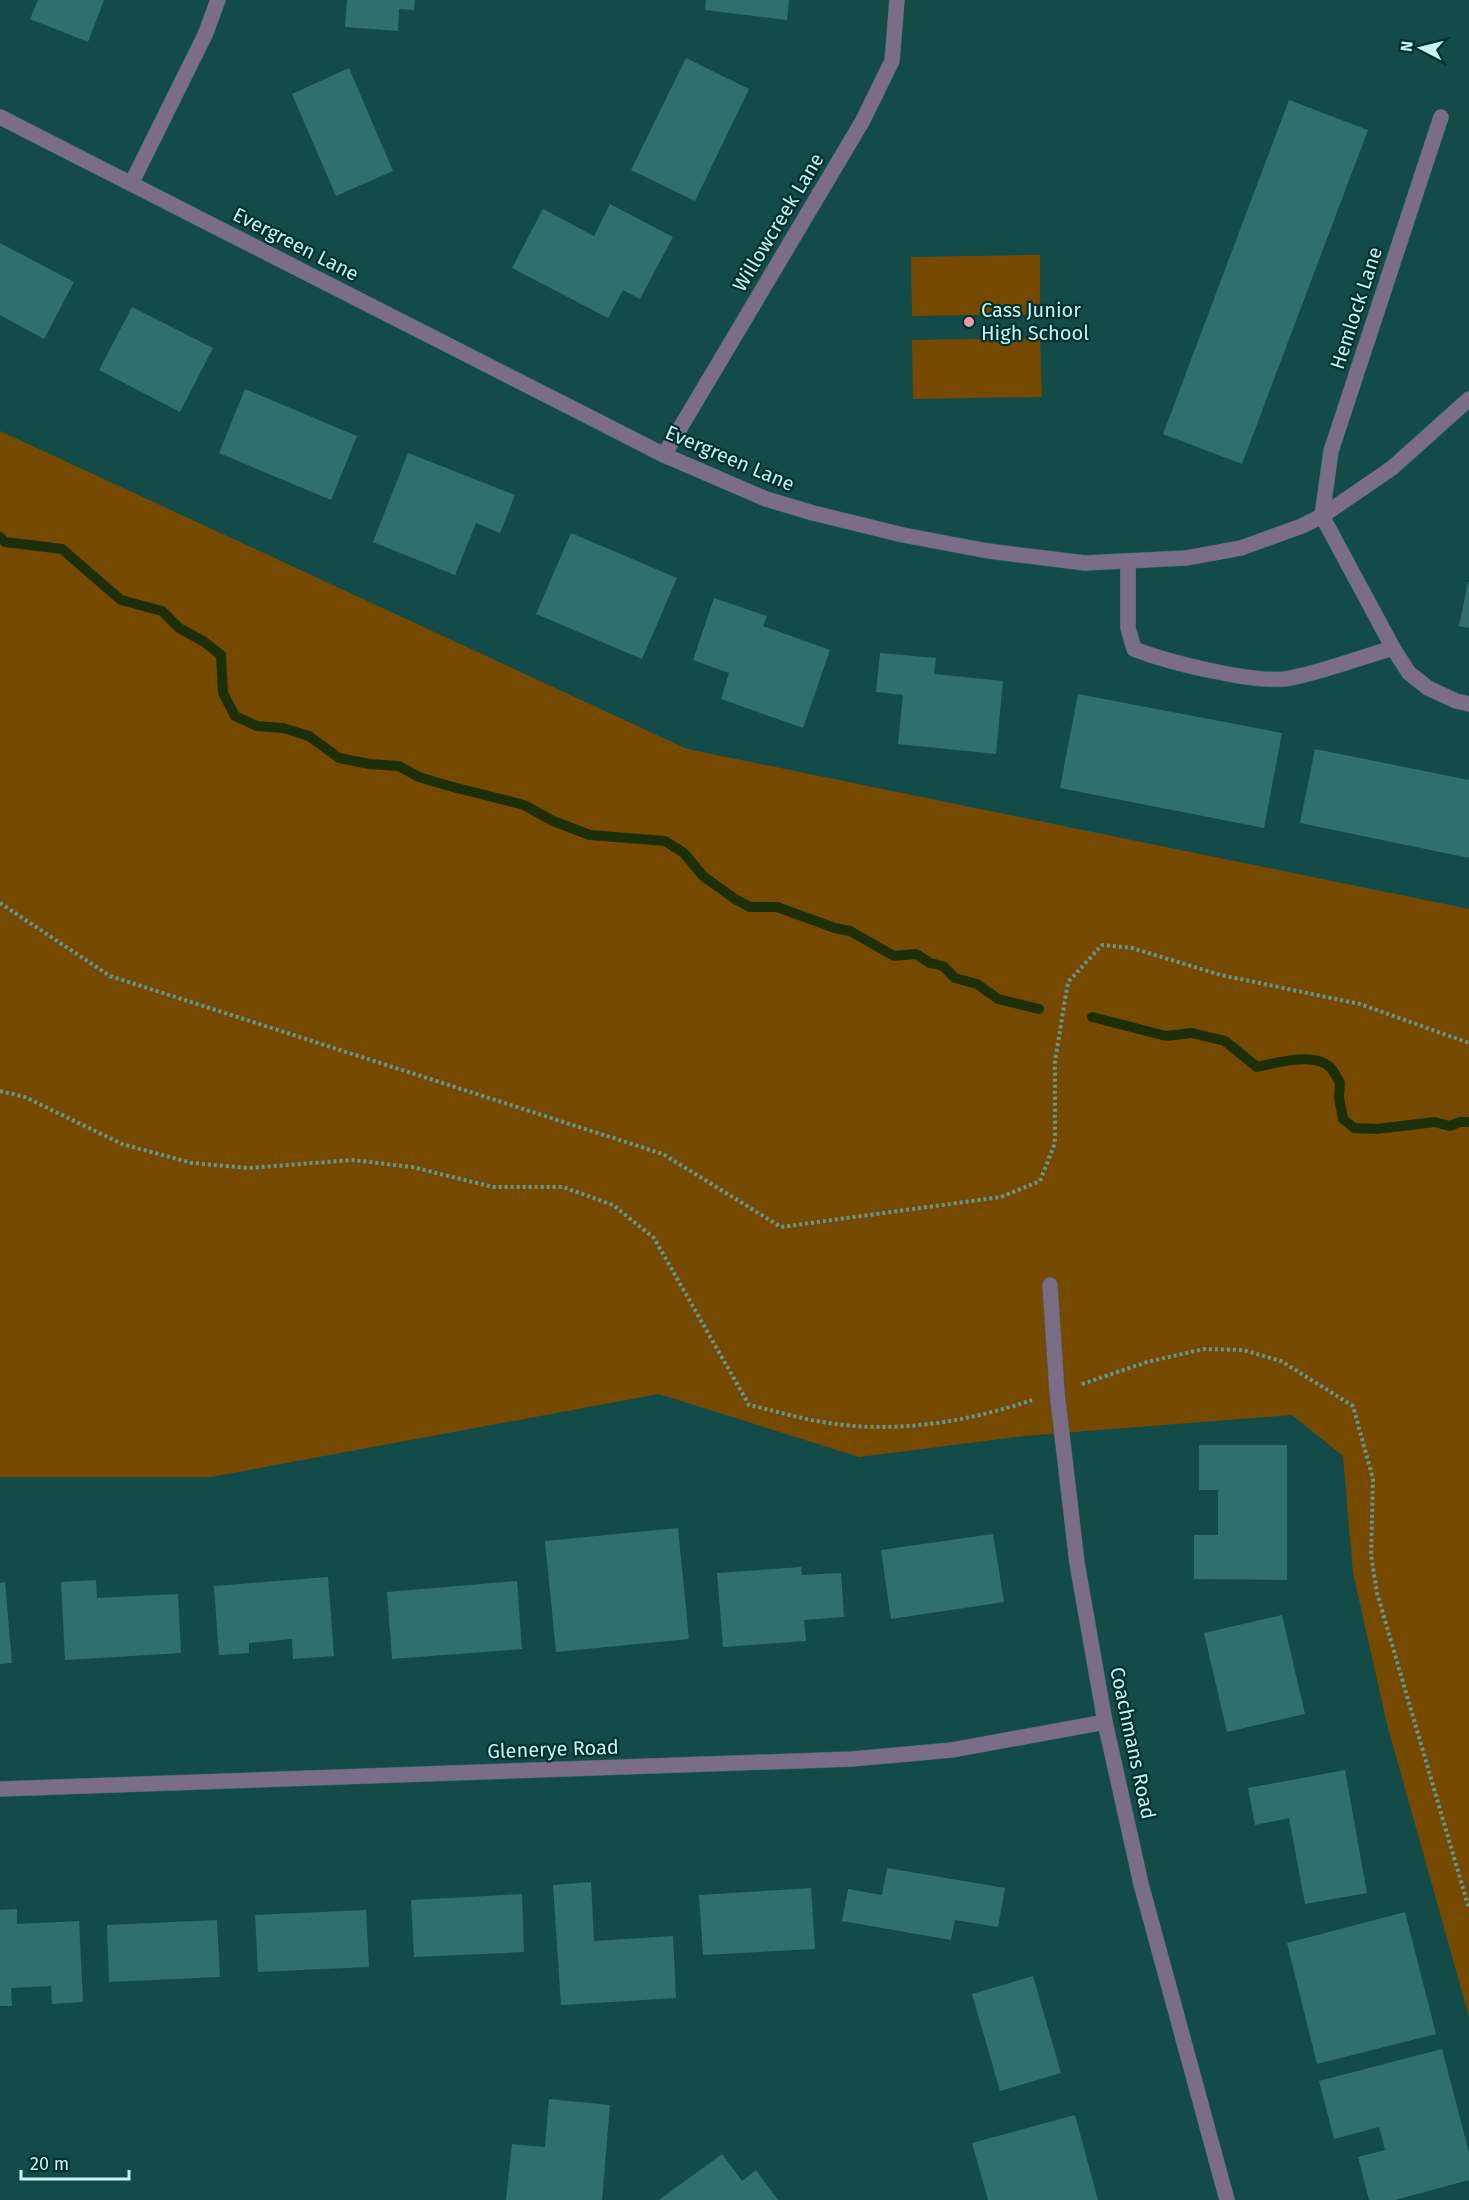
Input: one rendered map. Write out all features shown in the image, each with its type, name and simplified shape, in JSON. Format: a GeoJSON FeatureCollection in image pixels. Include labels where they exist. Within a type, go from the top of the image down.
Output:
{"type":"FeatureCollection","features":[{"type":"Feature","properties":{"kind":"street"},"geometry":{"type":"LineString","coordinates":[[131,184],[205,35],[218,0]]}},
{"type":"Feature","properties":{"kind":"street","name":"Willowcreek Lane"},"geometry":{"type":"LineString","coordinates":[[664,455],[862,122],[892,61],[897,0]]}},
{"type":"Feature","properties":{"kind":"street","name":"Evergreen Lane"},"geometry":{"type":"LineString","coordinates":[[0,117],[664,455],[766,499],[903,535],[988,550],[1085,563],[1186,558],[1240,548],[1302,526],[1322,516],[1392,468],[1469,399]]}},
{"type":"Feature","properties":{"kind":"street","name":"Hemlock Lane"},"geometry":{"type":"LineString","coordinates":[[1322,516],[1331,451],[1442,117]]}},
{"type":"Feature","properties":{"kind":"street"},"geometry":{"type":"LineString","coordinates":[[1322,516],[1393,648],[1409,673],[1428,688],[1456,701],[1469,704]]}},
{"type":"Feature","properties":{"kind":"street"},"geometry":{"type":"LineString","coordinates":[[1128,561],[1128,628],[1134,649],[1160,659],[1250,677],[1289,678],[1393,648]]}},
{"type":"Feature","properties":{"kind":"street","name":"Coachmans Road"},"geometry":{"type":"LineString","coordinates":[[1050,1285],[1057,1392],[1077,1563],[1105,1722],[1141,1884],[1227,2200]]}},
{"type":"Feature","properties":{"kind":"street","name":"Glenerye Road"},"geometry":{"type":"LineString","coordinates":[[0,1789],[852,1759],[952,1750],[1105,1722]]}},
{"type":"Feature","properties":{"kind":"path"},"geometry":{"type":"LineString","coordinates":[[0,903],[110,976],[663,1154],[781,1227],[1001,1197],[1040,1181],[1054,1143],[1055,1061],[1068,982],[1102,945],[1132,948],[1221,975],[1360,1004],[1469,1043]]}},
{"type":"Feature","properties":{"kind":"path"},"geometry":{"type":"LineString","coordinates":[[0,1091],[25,1097],[122,1144],[192,1163],[249,1168],[354,1160],[412,1167],[493,1187],[563,1187],[613,1205],[654,1238],[749,1405],[819,1422],[880,1428],[943,1422],[1007,1408],[1147,1362],[1204,1349],[1243,1350],[1281,1361],[1353,1406],[1373,1479],[1371,1555],[1377,1593],[1469,1909]]}},
{"type":"Feature","properties":{"kind":"shaded area"},"geometry":{"type":"Polygon","coordinates":[[[1040,255],[1040,314],[912,316],[911,257],[1040,255]]]}},
{"type":"Feature","properties":{"kind":"shaded area"},"geometry":{"type":"Polygon","coordinates":[[[1040,338],[1042,397],[913,399],[912,340],[1040,338]]]}},
{"type":"Feature","properties":{"kind":"shaded area"},"geometry":{"type":"Polygon","coordinates":[[[0,431],[687,749],[1469,909],[1469,2017],[1387,1724],[1353,1573],[1343,1456],[1292,1415],[1024,1436],[859,1457],[659,1394],[211,1477],[0,1477],[0,431]]]}},
{"type":"Feature","properties":{"kind":"building"},"geometry":{"type":"Polygon","coordinates":[[[38,0],[104,0],[88,42],[30,19],[38,0]]]}},
{"type":"Feature","properties":{"kind":"building"},"geometry":{"type":"Polygon","coordinates":[[[347,0],[415,0],[414,10],[399,9],[398,31],[345,27],[347,0]]]}},
{"type":"Feature","properties":{"kind":"building"},"geometry":{"type":"Polygon","coordinates":[[[706,0],[789,0],[787,20],[705,10],[706,0]]]}},
{"type":"Feature","properties":{"kind":"building"},"geometry":{"type":"Polygon","coordinates":[[[686,58],[749,89],[695,201],[631,170],[686,58]]]}},
{"type":"Feature","properties":{"kind":"building"},"geometry":{"type":"Polygon","coordinates":[[[349,68],[393,171],[336,196],[292,94],[349,68]]]}},
{"type":"Feature","properties":{"kind":"building"},"geometry":{"type":"Polygon","coordinates":[[[1289,100],[1368,130],[1242,464],[1163,434],[1289,100]]]}},
{"type":"Feature","properties":{"kind":"building"},"geometry":{"type":"Polygon","coordinates":[[[610,204],[673,237],[640,299],[623,290],[608,318],[512,268],[543,209],[594,236],[610,204]]]}},
{"type":"Feature","properties":{"kind":"building"},"geometry":{"type":"Polygon","coordinates":[[[0,243],[74,282],[44,339],[0,315],[0,243]]]}},
{"type":"Feature","properties":{"kind":"building"},"geometry":{"type":"Polygon","coordinates":[[[132,307],[213,348],[180,412],[99,370],[132,307]]]}},
{"type":"Feature","properties":{"kind":"building"},"geometry":{"type":"Polygon","coordinates":[[[245,389],[357,436],[331,500],[219,453],[245,389]]]}},
{"type":"Feature","properties":{"kind":"building"},"geometry":{"type":"Polygon","coordinates":[[[408,453],[515,495],[500,533],[476,523],[455,575],[373,542],[408,453]]]}},
{"type":"Feature","properties":{"kind":"building"},"geometry":{"type":"Polygon","coordinates":[[[571,533],[677,578],[642,659],[536,614],[571,533]]]}},
{"type":"Feature","properties":{"kind":"building"},"geometry":{"type":"Polygon","coordinates":[[[1469,582],[1469,628],[1459,626],[1469,582]]]}},
{"type":"Feature","properties":{"kind":"building"},"geometry":{"type":"Polygon","coordinates":[[[714,598],[767,616],[763,626],[830,650],[803,728],[721,699],[729,673],[693,660],[714,598]]]}},
{"type":"Feature","properties":{"kind":"building"},"geometry":{"type":"Polygon","coordinates":[[[880,653],[936,658],[934,674],[1003,681],[996,754],[898,744],[903,695],[876,692],[880,653]]]}},
{"type":"Feature","properties":{"kind":"building"},"geometry":{"type":"Polygon","coordinates":[[[1078,694],[1282,733],[1264,828],[1060,788],[1078,694]]]}},
{"type":"Feature","properties":{"kind":"building"},"geometry":{"type":"Polygon","coordinates":[[[1315,749],[1469,780],[1469,858],[1300,823],[1315,749]]]}},
{"type":"Feature","properties":{"kind":"building"},"geometry":{"type":"Polygon","coordinates":[[[1199,1445],[1287,1445],[1287,1580],[1194,1579],[1194,1535],[1218,1535],[1218,1490],[1199,1490],[1199,1445]]]}},
{"type":"Feature","properties":{"kind":"building"},"geometry":{"type":"Polygon","coordinates":[[[678,1528],[689,1639],[556,1652],[545,1541],[678,1528]]]}},
{"type":"Feature","properties":{"kind":"building"},"geometry":{"type":"Polygon","coordinates":[[[993,1534],[1004,1602],[891,1619],[881,1550],[993,1534]]]}},
{"type":"Feature","properties":{"kind":"building"},"geometry":{"type":"Polygon","coordinates":[[[801,1567],[802,1575],[841,1573],[844,1617],[804,1620],[806,1641],[723,1647],[717,1573],[801,1567]]]}},
{"type":"Feature","properties":{"kind":"building"},"geometry":{"type":"Polygon","coordinates":[[[328,1577],[334,1656],[293,1659],[292,1639],[249,1643],[249,1653],[219,1655],[214,1586],[328,1577]]]}},
{"type":"Feature","properties":{"kind":"building"},"geometry":{"type":"Polygon","coordinates":[[[96,1580],[97,1598],[178,1594],[181,1653],[65,1660],[61,1582],[96,1580]]]}},
{"type":"Feature","properties":{"kind":"building"},"geometry":{"type":"Polygon","coordinates":[[[517,1581],[522,1649],[392,1659],[387,1592],[517,1581]]]}},
{"type":"Feature","properties":{"kind":"building"},"geometry":{"type":"Polygon","coordinates":[[[5,1582],[12,1663],[0,1664],[0,1583],[5,1582]]]}},
{"type":"Feature","properties":{"kind":"building"},"geometry":{"type":"Polygon","coordinates":[[[1282,1615],[1305,1714],[1227,1732],[1204,1633],[1282,1615]]]}},
{"type":"Feature","properties":{"kind":"building"},"geometry":{"type":"Polygon","coordinates":[[[1345,1770],[1367,1893],[1305,1904],[1289,1818],[1255,1825],[1248,1788],[1345,1770]]]}},
{"type":"Feature","properties":{"kind":"building"},"geometry":{"type":"Polygon","coordinates":[[[887,1868],[1005,1888],[998,1927],[955,1920],[951,1940],[842,1921],[848,1889],[882,1895],[887,1868]]]}},
{"type":"Feature","properties":{"kind":"building"},"geometry":{"type":"Polygon","coordinates":[[[591,1882],[594,1941],[673,1936],[676,1998],[561,2005],[553,1885],[591,1882]]]}},
{"type":"Feature","properties":{"kind":"building"},"geometry":{"type":"Polygon","coordinates":[[[811,1888],[815,1949],[703,1955],[699,1895],[811,1888]]]}},
{"type":"Feature","properties":{"kind":"building"},"geometry":{"type":"Polygon","coordinates":[[[522,1894],[524,1952],[414,1957],[411,1900],[522,1894]]]}},
{"type":"Feature","properties":{"kind":"building"},"geometry":{"type":"Polygon","coordinates":[[[17,1909],[17,1924],[79,1921],[83,2002],[52,2004],[51,1986],[11,1988],[12,2006],[0,2006],[0,1910],[17,1909]]]}},
{"type":"Feature","properties":{"kind":"building"},"geometry":{"type":"Polygon","coordinates":[[[366,1910],[369,1967],[258,1972],[255,1915],[366,1910]]]}},
{"type":"Feature","properties":{"kind":"building"},"geometry":{"type":"Polygon","coordinates":[[[1405,1912],[1436,2034],[1317,2064],[1287,1943],[1405,1912]]]}},
{"type":"Feature","properties":{"kind":"building"},"geometry":{"type":"Polygon","coordinates":[[[217,1920],[220,1977],[109,1982],[107,1925],[217,1920]]]}},
{"type":"Feature","properties":{"kind":"building"},"geometry":{"type":"Polygon","coordinates":[[[1033,1976],[1061,2073],[1000,2091],[972,1994],[1033,1976]]]}},
{"type":"Feature","properties":{"kind":"building"},"geometry":{"type":"Polygon","coordinates":[[[1442,2049],[1469,2152],[1469,2180],[1395,2200],[1369,2200],[1358,2157],[1385,2150],[1379,2127],[1334,2139],[1319,2081],[1442,2049]]]}},
{"type":"Feature","properties":{"kind":"building"},"geometry":{"type":"Polygon","coordinates":[[[549,2099],[610,2105],[602,2200],[506,2200],[512,2144],[545,2147],[549,2099]]]}},
{"type":"Feature","properties":{"kind":"building"},"geometry":{"type":"Polygon","coordinates":[[[1075,2115],[1098,2200],[988,2200],[972,2143],[1075,2115]]]}},
{"type":"Feature","properties":{"kind":"building"},"geometry":{"type":"Polygon","coordinates":[[[722,2154],[742,2181],[756,2170],[778,2200],[659,2200],[722,2154]]]}},
{"type":"Feature","properties":{"kind":"waterway"},"geometry":{"type":"LineString","coordinates":[[0,537],[5,542],[62,549],[121,600],[162,611],[179,628],[203,641],[221,655],[223,693],[235,716],[257,726],[283,728],[309,736],[339,758],[369,764],[399,766],[419,777],[524,805],[553,821],[590,835],[665,841],[684,853],[703,876],[750,907],[777,907],[835,928],[850,931],[894,956],[916,954],[930,963],[943,966],[955,978],[977,984],[998,999],[1039,1009]]}},
{"type":"Feature","properties":{"kind":"waterway"},"geometry":{"type":"LineString","coordinates":[[1092,1017],[1166,1036],[1192,1033],[1225,1041],[1257,1067],[1305,1059],[1323,1063],[1330,1067],[1340,1083],[1339,1097],[1343,1119],[1354,1128],[1377,1129],[1435,1122],[1449,1126],[1469,1122]]}},
{"type":"Feature","properties":{"kind":"place","name":"Cass Junior High School"},"geometry":{"type":"Point","coordinates":[969,322]}}]}
